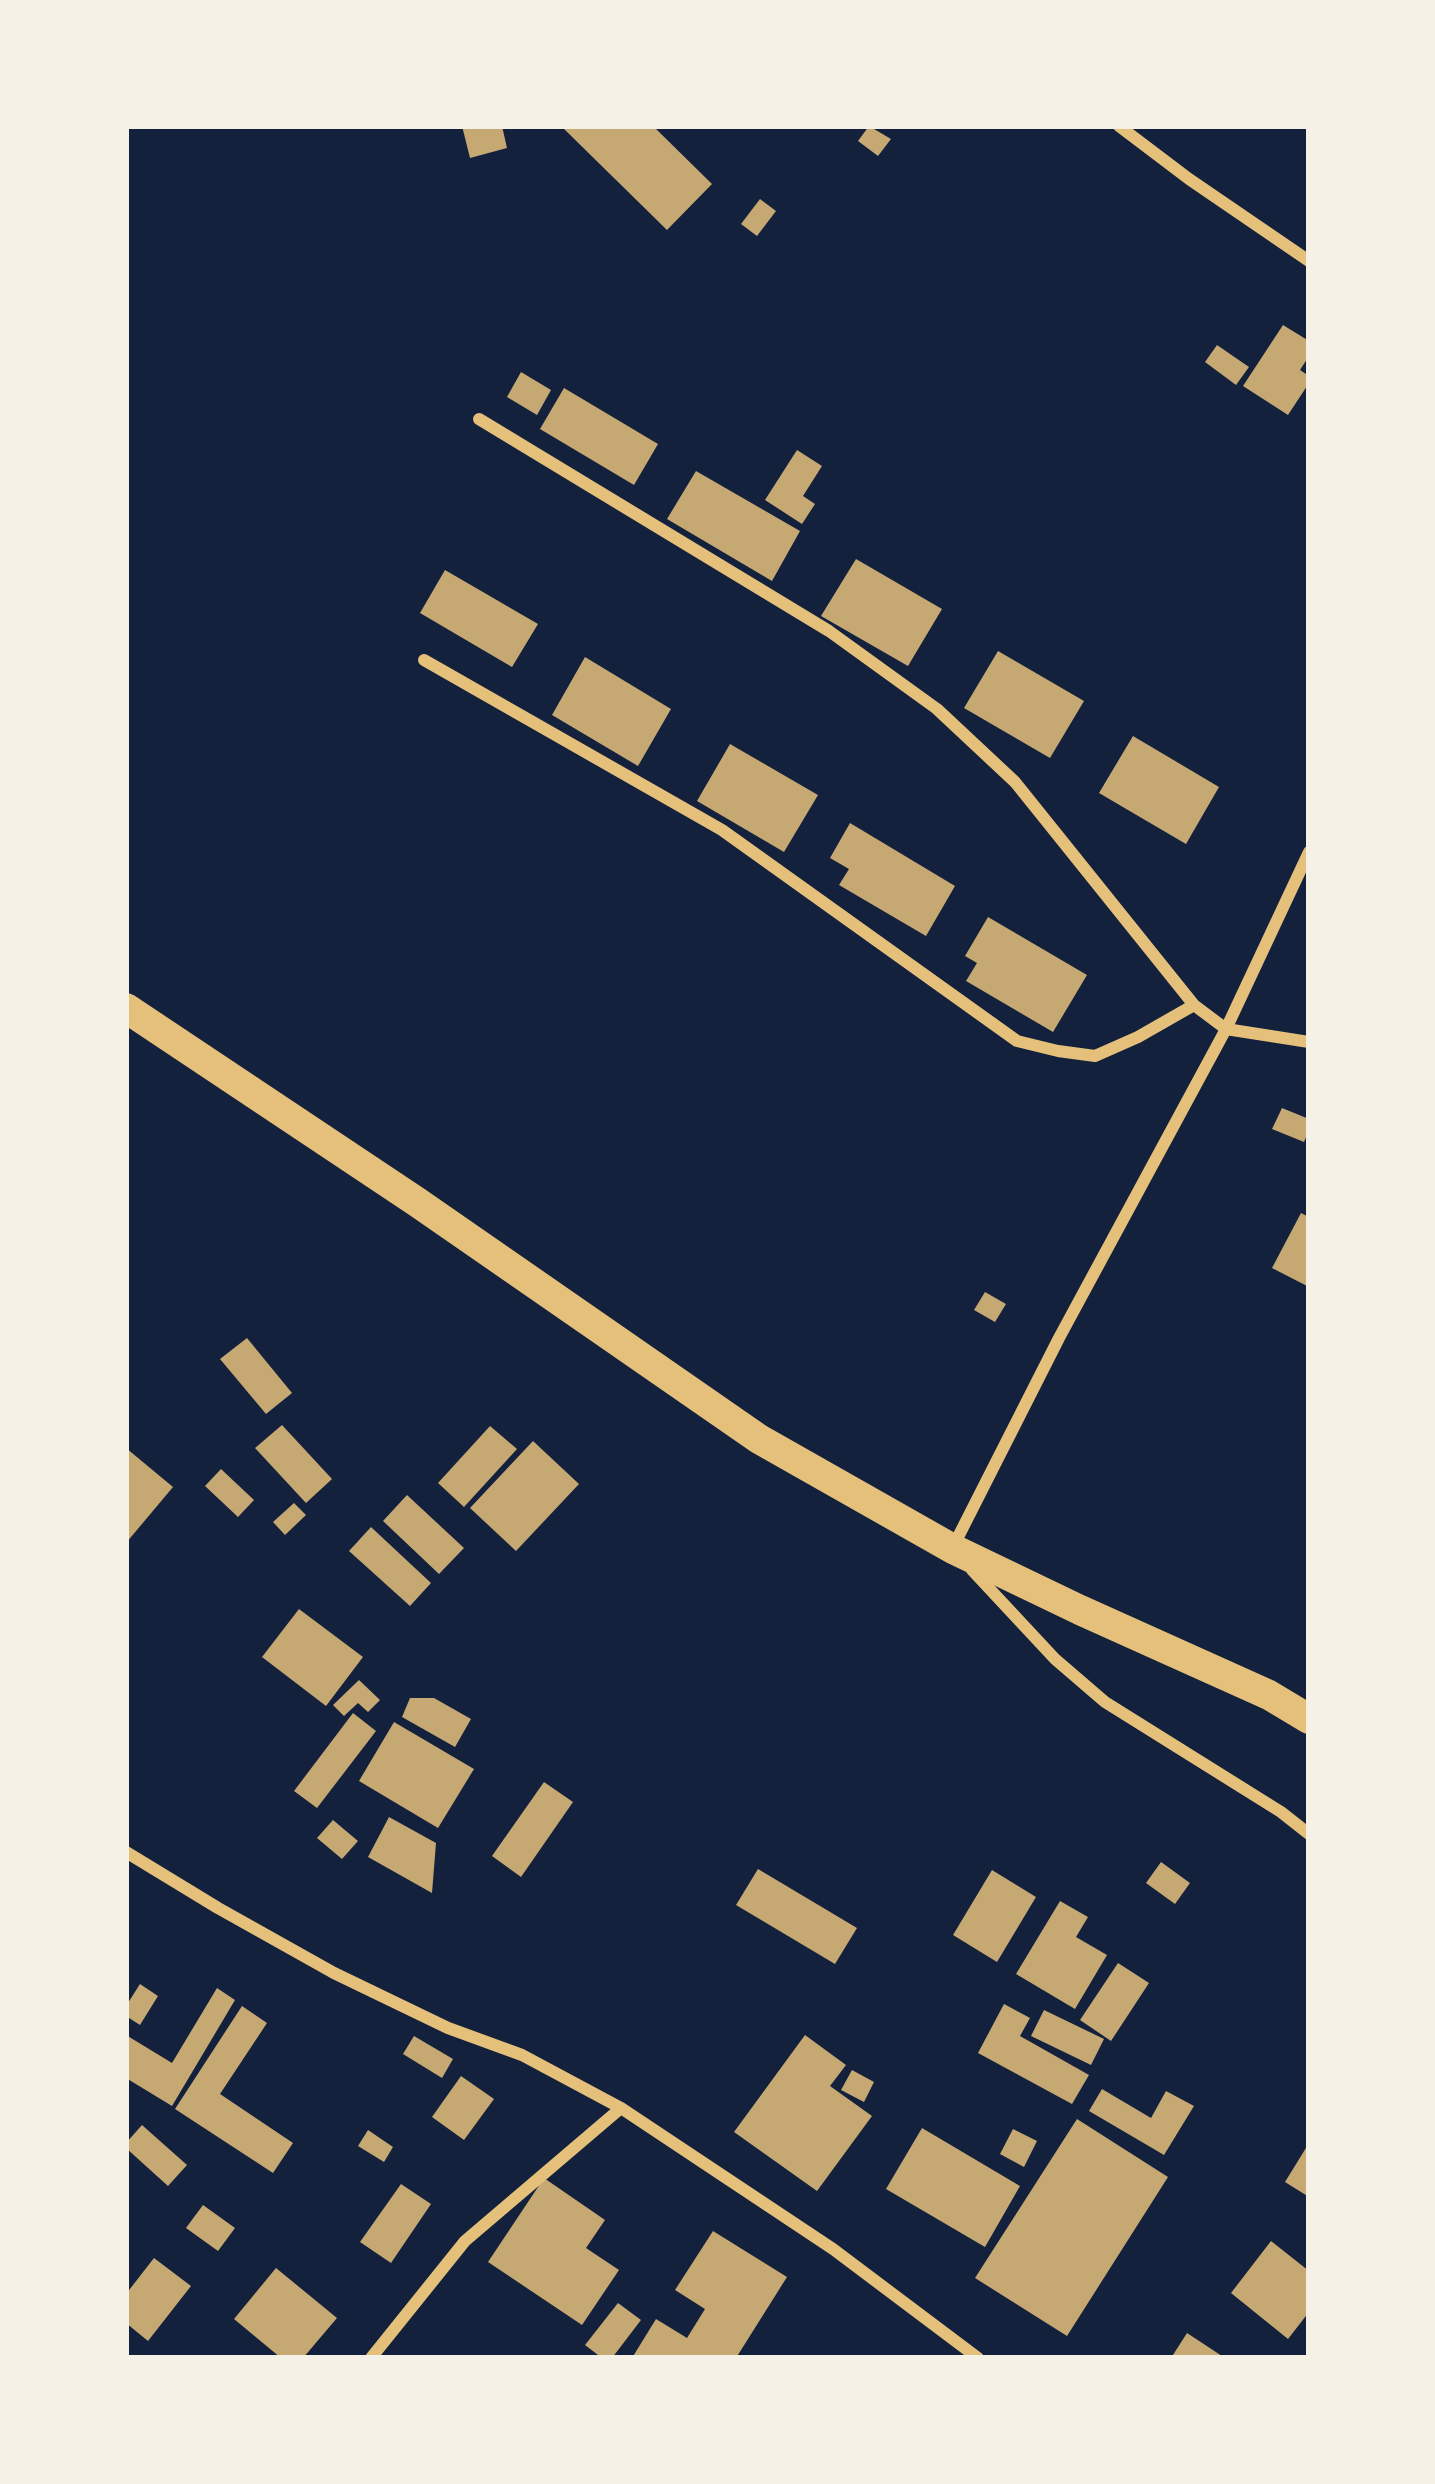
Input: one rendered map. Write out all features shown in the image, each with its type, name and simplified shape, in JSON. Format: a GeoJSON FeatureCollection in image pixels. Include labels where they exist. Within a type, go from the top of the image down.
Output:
{"type":"FeatureCollection","features":[{"type":"Feature","properties":{"kind":"main road"},"geometry":{"type":"LineString","coordinates":[[126,1008],[759,1439],[953,1549],[1269,1695],[1309,1720]]}},
{"type":"Feature","properties":{"kind":"main road"},"geometry":{"type":"LineString","coordinates":[[1269,1695],[1309,1704]]}},
{"type":"Feature","properties":{"kind":"street"},"geometry":{"type":"LineString","coordinates":[[1119,126],[1309,261]]}},
{"type":"Feature","properties":{"kind":"street"},"geometry":{"type":"LineString","coordinates":[[479,419],[829,631],[937,709],[1015,782],[1194,1006],[1226,1029],[1309,1042]]}},
{"type":"Feature","properties":{"kind":"street"},"geometry":{"type":"LineString","coordinates":[[424,660],[722,830],[1017,1041],[1095,1056],[1194,1006]]}},
{"type":"Feature","properties":{"kind":"street"},"geometry":{"type":"LineString","coordinates":[[1309,852],[1226,1029],[1059,1338],[953,1549],[1055,1659],[1106,1702],[1309,1834]]}},
{"type":"Feature","properties":{"kind":"street"},"geometry":{"type":"LineString","coordinates":[[126,1852],[334,1973],[448,2028],[522,2056],[621,2108],[833,2249],[979,2358]]}},
{"type":"Feature","properties":{"kind":"street"},"geometry":{"type":"LineString","coordinates":[[371,2358],[465,2241],[621,2108]]}},
{"type":"Feature","properties":{"kind":"building"},"geometry":{"type":"Polygon","coordinates":[[[462,126],[502,126],[507,148],[470,158],[462,126]]]}},
{"type":"Feature","properties":{"kind":"building"},"geometry":{"type":"Polygon","coordinates":[[[561,126],[653,126],[712,184],[667,230],[561,126]]]}},
{"type":"Feature","properties":{"kind":"building"},"geometry":{"type":"Polygon","coordinates":[[[869,126],[891,139],[878,156],[858,141],[869,126]]]}},
{"type":"Feature","properties":{"kind":"building"},"geometry":{"type":"Polygon","coordinates":[[[760,199],[776,211],[757,236],[741,224],[760,199]]]}},
{"type":"Feature","properties":{"kind":"building"},"geometry":{"type":"Polygon","coordinates":[[[1283,325],[1309,341],[1309,356],[1300,370],[1309,376],[1309,383],[1288,415],[1243,386],[1283,325]]]}},
{"type":"Feature","properties":{"kind":"building"},"geometry":{"type":"Polygon","coordinates":[[[1217,345],[1249,367],[1236,385],[1205,362],[1217,345]]]}},
{"type":"Feature","properties":{"kind":"building"},"geometry":{"type":"Polygon","coordinates":[[[521,372],[551,390],[537,415],[507,397],[521,372]]]}},
{"type":"Feature","properties":{"kind":"building"},"geometry":{"type":"Polygon","coordinates":[[[564,388],[658,444],[634,485],[540,429],[564,388]]]}},
{"type":"Feature","properties":{"kind":"building"},"geometry":{"type":"Polygon","coordinates":[[[797,450],[822,466],[803,496],[815,504],[802,524],[765,500],[797,450]]]}},
{"type":"Feature","properties":{"kind":"building"},"geometry":{"type":"Polygon","coordinates":[[[696,471],[800,531],[772,581],[667,519],[696,471]]]}},
{"type":"Feature","properties":{"kind":"building"},"geometry":{"type":"Polygon","coordinates":[[[856,559],[942,609],[908,666],[821,616],[856,559]]]}},
{"type":"Feature","properties":{"kind":"building"},"geometry":{"type":"Polygon","coordinates":[[[445,570],[538,624],[512,667],[420,613],[445,570]]]}},
{"type":"Feature","properties":{"kind":"building"},"geometry":{"type":"Polygon","coordinates":[[[998,651],[1084,701],[1050,758],[964,708],[998,651]]]}},
{"type":"Feature","properties":{"kind":"building"},"geometry":{"type":"Polygon","coordinates":[[[585,657],[671,709],[638,766],[552,715],[585,657]]]}},
{"type":"Feature","properties":{"kind":"building"},"geometry":{"type":"Polygon","coordinates":[[[1133,736],[1219,787],[1186,844],[1099,793],[1133,736]]]}},
{"type":"Feature","properties":{"kind":"building"},"geometry":{"type":"Polygon","coordinates":[[[730,744],[818,795],[784,852],[697,801],[730,744]]]}},
{"type":"Feature","properties":{"kind":"building"},"geometry":{"type":"Polygon","coordinates":[[[850,823],[955,886],[926,936],[839,885],[849,869],[830,858],[850,823]]]}},
{"type":"Feature","properties":{"kind":"building"},"geometry":{"type":"Polygon","coordinates":[[[988,917],[1087,975],[1053,1032],[966,981],[977,963],[965,956],[988,917]]]}},
{"type":"Feature","properties":{"kind":"building"},"geometry":{"type":"Polygon","coordinates":[[[1282,1108],[1309,1119],[1304,1142],[1272,1129],[1282,1108]]]}},
{"type":"Feature","properties":{"kind":"building"},"geometry":{"type":"Polygon","coordinates":[[[1301,1213],[1309,1217],[1309,1287],[1272,1268],[1301,1213]]]}},
{"type":"Feature","properties":{"kind":"building"},"geometry":{"type":"Polygon","coordinates":[[[985,1292],[1006,1304],[995,1322],[974,1310],[985,1292]]]}},
{"type":"Feature","properties":{"kind":"building"},"geometry":{"type":"Polygon","coordinates":[[[247,1338],[292,1393],[266,1414],[220,1359],[247,1338]]]}},
{"type":"Feature","properties":{"kind":"building"},"geometry":{"type":"Polygon","coordinates":[[[282,1425],[332,1479],[306,1503],[255,1448],[282,1425]]]}},
{"type":"Feature","properties":{"kind":"building"},"geometry":{"type":"Polygon","coordinates":[[[490,1426],[517,1449],[464,1507],[438,1483],[490,1426]]]}},
{"type":"Feature","properties":{"kind":"building"},"geometry":{"type":"Polygon","coordinates":[[[533,1441],[579,1484],[516,1551],[470,1508],[533,1441]]]}},
{"type":"Feature","properties":{"kind":"building"},"geometry":{"type":"Polygon","coordinates":[[[126,1448],[173,1487],[126,1543],[126,1448]]]}},
{"type":"Feature","properties":{"kind":"building"},"geometry":{"type":"Polygon","coordinates":[[[221,1469],[254,1500],[238,1517],[205,1486],[221,1469]]]}},
{"type":"Feature","properties":{"kind":"building"},"geometry":{"type":"Polygon","coordinates":[[[407,1495],[464,1548],[439,1574],[383,1521],[407,1495]]]}},
{"type":"Feature","properties":{"kind":"building"},"geometry":{"type":"Polygon","coordinates":[[[294,1503],[306,1515],[285,1535],[273,1522],[294,1503]]]}},
{"type":"Feature","properties":{"kind":"building"},"geometry":{"type":"Polygon","coordinates":[[[371,1527],[431,1583],[410,1606],[349,1551],[371,1527]]]}},
{"type":"Feature","properties":{"kind":"building"},"geometry":{"type":"Polygon","coordinates":[[[299,1609],[363,1657],[326,1706],[262,1657],[299,1609]]]}},
{"type":"Feature","properties":{"kind":"building"},"geometry":{"type":"Polygon","coordinates":[[[359,1680],[380,1700],[368,1712],[358,1703],[344,1716],[333,1705],[359,1680]]]}},
{"type":"Feature","properties":{"kind":"building"},"geometry":{"type":"Polygon","coordinates":[[[410,1698],[434,1698],[471,1719],[455,1747],[402,1717],[410,1698]]]}},
{"type":"Feature","properties":{"kind":"building"},"geometry":{"type":"Polygon","coordinates":[[[353,1713],[376,1731],[317,1808],[294,1791],[353,1713]]]}},
{"type":"Feature","properties":{"kind":"building"},"geometry":{"type":"Polygon","coordinates":[[[394,1722],[474,1769],[438,1828],[359,1781],[394,1722]]]}},
{"type":"Feature","properties":{"kind":"building"},"geometry":{"type":"Polygon","coordinates":[[[544,1782],[573,1802],[521,1877],[492,1856],[544,1782]]]}},
{"type":"Feature","properties":{"kind":"building"},"geometry":{"type":"Polygon","coordinates":[[[389,1817],[436,1843],[432,1893],[368,1857],[389,1817]]]}},
{"type":"Feature","properties":{"kind":"building"},"geometry":{"type":"Polygon","coordinates":[[[333,1820],[358,1841],[342,1859],[317,1838],[333,1820]]]}},
{"type":"Feature","properties":{"kind":"building"},"geometry":{"type":"Polygon","coordinates":[[[1161,1862],[1190,1883],[1175,1904],[1146,1883],[1161,1862]]]}},
{"type":"Feature","properties":{"kind":"building"},"geometry":{"type":"Polygon","coordinates":[[[758,1869],[857,1928],[835,1964],[736,1905],[758,1869]]]}},
{"type":"Feature","properties":{"kind":"building"},"geometry":{"type":"Polygon","coordinates":[[[992,1870],[1036,1897],[997,1962],[953,1935],[992,1870]]]}},
{"type":"Feature","properties":{"kind":"building"},"geometry":{"type":"Polygon","coordinates":[[[1060,1901],[1088,1917],[1076,1937],[1107,1955],[1075,2009],[1016,1974],[1060,1901]]]}},
{"type":"Feature","properties":{"kind":"building"},"geometry":{"type":"Polygon","coordinates":[[[1118,1963],[1149,1983],[1111,2041],[1080,2020],[1118,1963]]]}},
{"type":"Feature","properties":{"kind":"building"},"geometry":{"type":"Polygon","coordinates":[[[140,1984],[158,1996],[140,2025],[126,2016],[126,2006],[140,1984]]]}},
{"type":"Feature","properties":{"kind":"building"},"geometry":{"type":"Polygon","coordinates":[[[217,1988],[235,2000],[172,2106],[126,2078],[126,2035],[172,2063],[217,1988]]]}},
{"type":"Feature","properties":{"kind":"building"},"geometry":{"type":"Polygon","coordinates":[[[1004,2004],[1030,2018],[1020,2036],[1089,2075],[1072,2104],[978,2053],[1004,2004]]]}},
{"type":"Feature","properties":{"kind":"building"},"geometry":{"type":"Polygon","coordinates":[[[242,2006],[267,2023],[220,2094],[293,2143],[273,2173],[175,2109],[242,2006]]]}},
{"type":"Feature","properties":{"kind":"building"},"geometry":{"type":"Polygon","coordinates":[[[1044,2010],[1104,2039],[1091,2065],[1031,2036],[1044,2010]]]}},
{"type":"Feature","properties":{"kind":"building"},"geometry":{"type":"Polygon","coordinates":[[[805,2035],[846,2065],[830,2086],[872,2116],[817,2191],[734,2132],[805,2035]]]}},
{"type":"Feature","properties":{"kind":"building"},"geometry":{"type":"Polygon","coordinates":[[[414,2036],[453,2059],[442,2078],[403,2054],[414,2036]]]}},
{"type":"Feature","properties":{"kind":"building"},"geometry":{"type":"Polygon","coordinates":[[[852,2070],[874,2082],[864,2102],[841,2090],[852,2070]]]}},
{"type":"Feature","properties":{"kind":"building"},"geometry":{"type":"Polygon","coordinates":[[[461,2076],[494,2099],[464,2140],[432,2117],[461,2076]]]}},
{"type":"Feature","properties":{"kind":"building"},"geometry":{"type":"Polygon","coordinates":[[[1102,2089],[1151,2118],[1166,2091],[1194,2106],[1164,2155],[1089,2111],[1102,2089]]]}},
{"type":"Feature","properties":{"kind":"building"},"geometry":{"type":"Polygon","coordinates":[[[1077,2119],[1168,2177],[1067,2336],[975,2278],[1077,2119]]]}},
{"type":"Feature","properties":{"kind":"building"},"geometry":{"type":"Polygon","coordinates":[[[142,2125],[187,2165],[168,2186],[126,2148],[142,2125]]]}},
{"type":"Feature","properties":{"kind":"building"},"geometry":{"type":"Polygon","coordinates":[[[922,2128],[1020,2186],[985,2247],[886,2189],[922,2128]]]}},
{"type":"Feature","properties":{"kind":"building"},"geometry":{"type":"Polygon","coordinates":[[[1013,2129],[1037,2141],[1024,2167],[1000,2154],[1013,2129]]]}},
{"type":"Feature","properties":{"kind":"building"},"geometry":{"type":"Polygon","coordinates":[[[368,2130],[393,2147],[384,2162],[358,2146],[368,2130]]]}},
{"type":"Feature","properties":{"kind":"building"},"geometry":{"type":"Polygon","coordinates":[[[1309,2143],[1309,2197],[1285,2182],[1309,2143]]]}},
{"type":"Feature","properties":{"kind":"building"},"geometry":{"type":"Polygon","coordinates":[[[544,2178],[605,2220],[586,2248],[619,2270],[582,2325],[488,2262],[544,2178]]]}},
{"type":"Feature","properties":{"kind":"building"},"geometry":{"type":"Polygon","coordinates":[[[401,2184],[431,2204],[391,2263],[360,2242],[401,2184]]]}},
{"type":"Feature","properties":{"kind":"building"},"geometry":{"type":"Polygon","coordinates":[[[203,2205],[235,2228],[218,2251],[186,2228],[203,2205]]]}},
{"type":"Feature","properties":{"kind":"building"},"geometry":{"type":"Polygon","coordinates":[[[713,2231],[787,2277],[736,2358],[632,2358],[656,2319],[687,2338],[705,2309],[675,2290],[713,2231]]]}},
{"type":"Feature","properties":{"kind":"building"},"geometry":{"type":"Polygon","coordinates":[[[1271,2241],[1309,2271],[1309,2312],[1288,2339],[1231,2293],[1271,2241]]]}},
{"type":"Feature","properties":{"kind":"building"},"geometry":{"type":"Polygon","coordinates":[[[154,2258],[191,2286],[148,2341],[126,2323],[126,2294],[154,2258]]]}},
{"type":"Feature","properties":{"kind":"building"},"geometry":{"type":"Polygon","coordinates":[[[276,2268],[337,2318],[303,2358],[281,2358],[234,2319],[276,2268]]]}},
{"type":"Feature","properties":{"kind":"building"},"geometry":{"type":"Polygon","coordinates":[[[618,2303],[641,2320],[612,2358],[602,2358],[585,2345],[618,2303]]]}},
{"type":"Feature","properties":{"kind":"building"},"geometry":{"type":"Polygon","coordinates":[[[1187,2333],[1225,2358],[1171,2358],[1187,2333]]]}}]}
